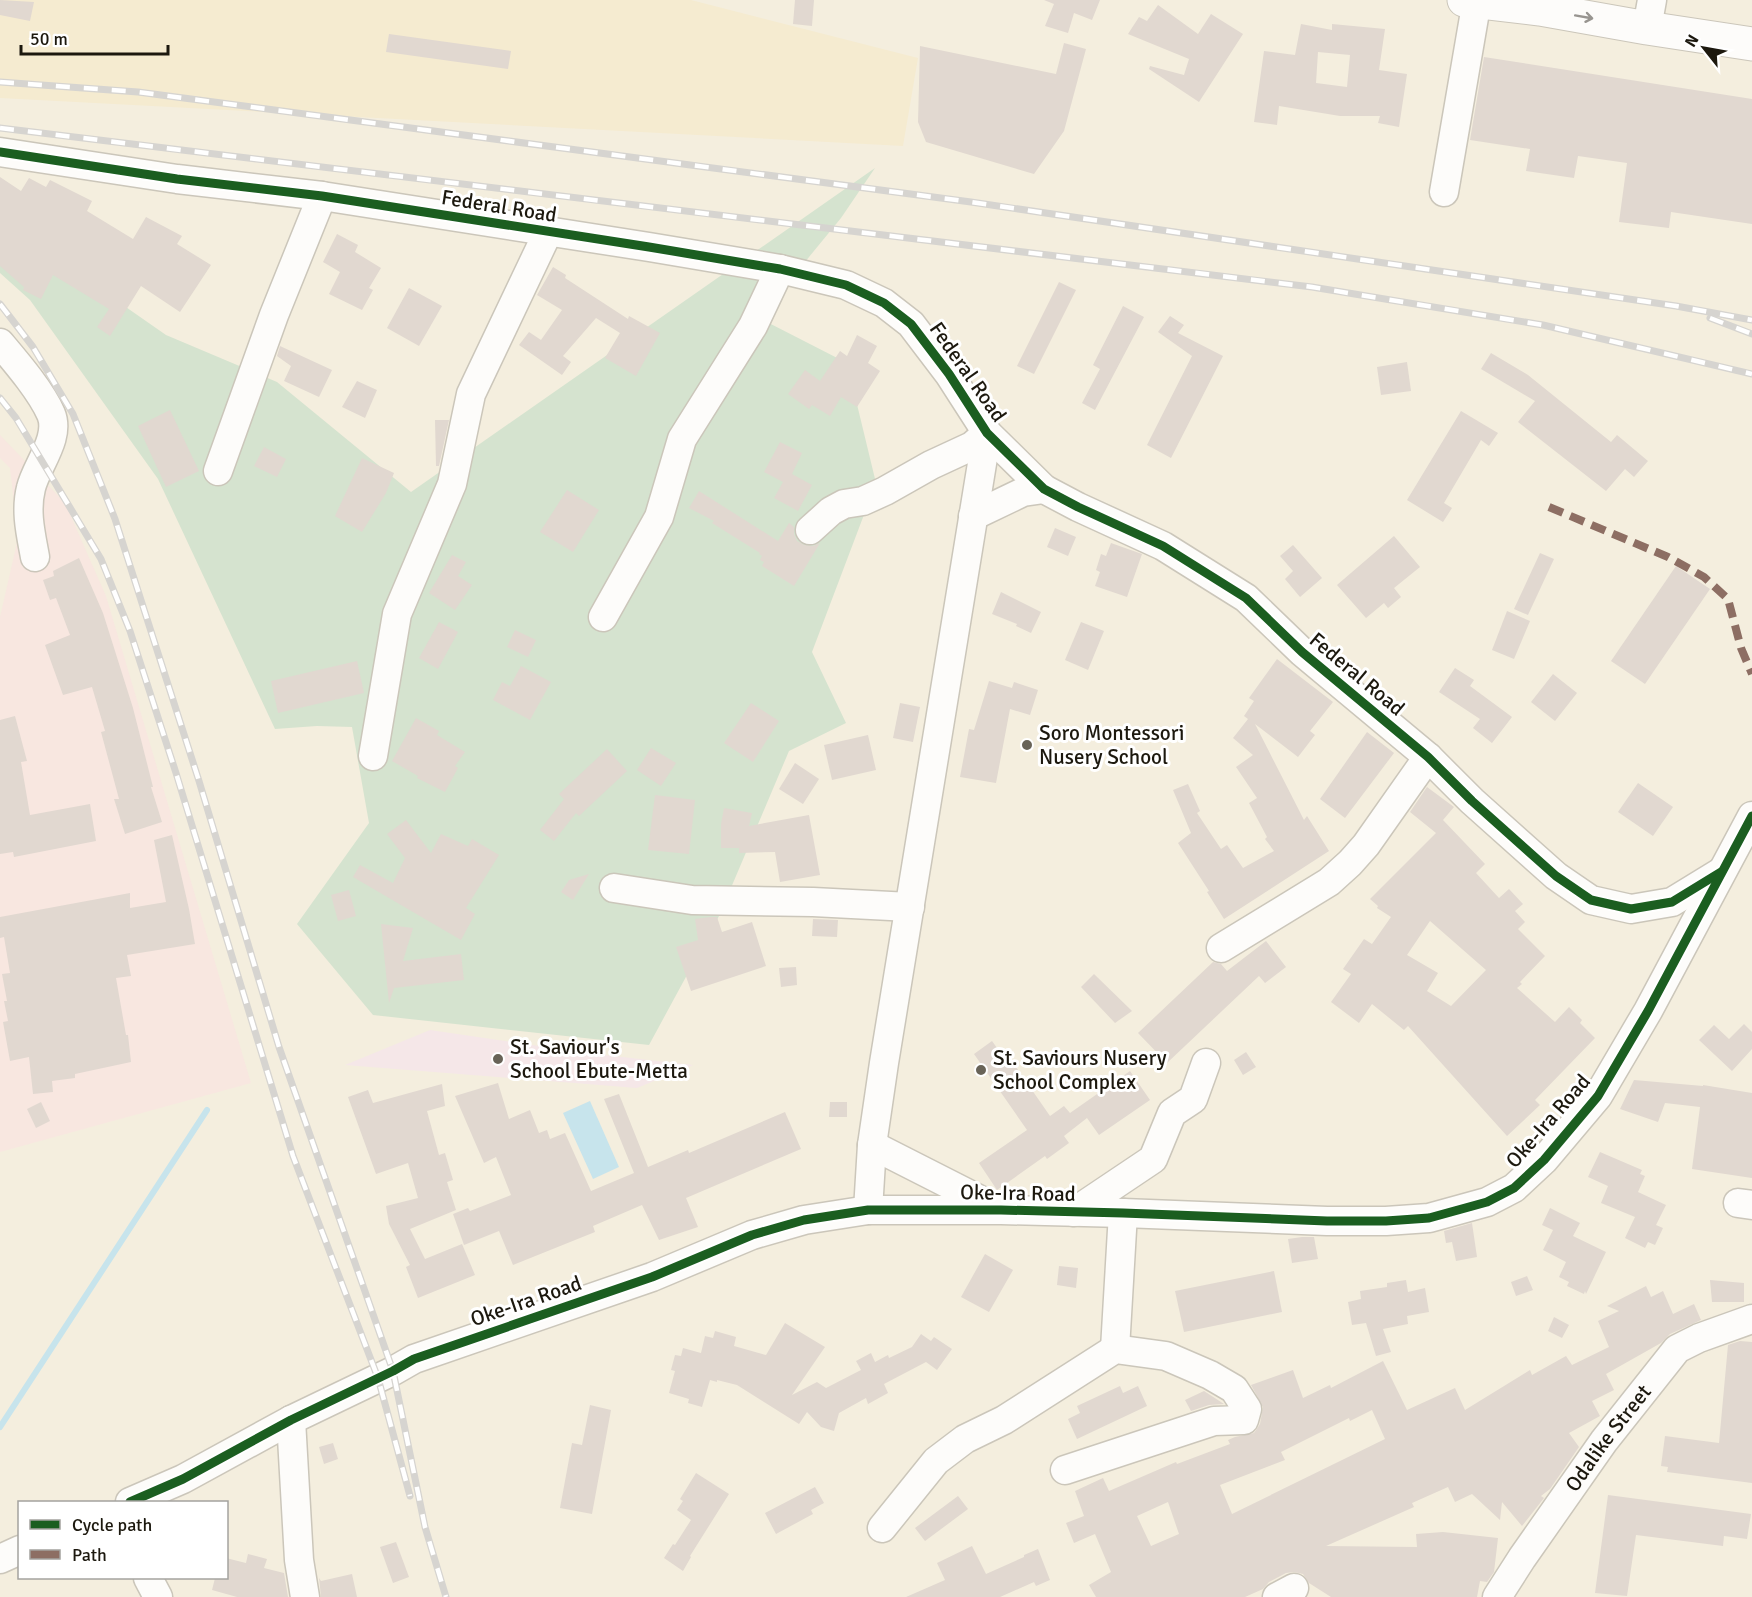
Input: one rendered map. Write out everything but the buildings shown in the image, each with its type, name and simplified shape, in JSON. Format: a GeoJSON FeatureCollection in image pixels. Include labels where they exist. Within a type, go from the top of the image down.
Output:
{"type":"FeatureCollection","features":[{"type":"Feature","properties":{"kind":"highway"},"geometry":{"type":"LineString","coordinates":[[1472,0],[1650,14],[1752,44]]}},
{"type":"Feature","properties":{"kind":"street"},"geometry":{"type":"LineString","coordinates":[[1444,192],[1472,0]]}},
{"type":"Feature","properties":{"kind":"street","name":"Federal Road"},"geometry":{"type":"LineString","coordinates":[[0,152],[177,179],[322,196],[780,269],[846,285],[884,303],[911,324],[949,374],[987,433],[1044,489],[1163,546],[1246,598],[1302,652],[1428,758],[1556,876],[1591,900],[1631,909],[1672,902],[1721,872]]}},
{"type":"Feature","properties":{"kind":"street"},"geometry":{"type":"LineString","coordinates":[[218,471],[274,315],[322,196]]}},
{"type":"Feature","properties":{"kind":"street"},"geometry":{"type":"LineString","coordinates":[[373,756],[397,615],[452,484],[471,393],[548,232]]}},
{"type":"Feature","properties":{"kind":"street"},"geometry":{"type":"LineString","coordinates":[[603,617],[659,517],[682,439],[753,326],[780,269]]}},
{"type":"Feature","properties":{"kind":"street"},"geometry":{"type":"LineString","coordinates":[[0,343],[26,374],[51,415],[53,426],[51,439],[30,489],[28,516],[35,557]]}},
{"type":"Feature","properties":{"kind":"street"},"geometry":{"type":"LineString","coordinates":[[868,1210],[872,1145],[987,433]]}},
{"type":"Feature","properties":{"kind":"street"},"geometry":{"type":"LineString","coordinates":[[810,530],[831,511],[844,504],[863,501],[885,491],[931,465],[972,446],[987,433]]}},
{"type":"Feature","properties":{"kind":"street"},"geometry":{"type":"LineString","coordinates":[[973,516],[1023,492],[1044,489]]}},
{"type":"Feature","properties":{"kind":"street"},"geometry":{"type":"LineString","coordinates":[[1221,948],[1329,882],[1350,863],[1366,845],[1428,758]]}},
{"type":"Feature","properties":{"kind":"street","name":"Oke-Ira Road"},"geometry":{"type":"LineString","coordinates":[[134,1501],[183,1479],[291,1420],[414,1359],[652,1277],[752,1235],[804,1220],[868,1210],[1001,1210],[1327,1221],[1429,1218],[1487,1202],[1515,1188],[1544,1160],[1598,1096],[1648,1011],[1752,816]]}},
{"type":"Feature","properties":{"kind":"street"},"geometry":{"type":"LineString","coordinates":[[614,888],[692,900],[813,902],[909,907]]}},
{"type":"Feature","properties":{"kind":"street"},"geometry":{"type":"LineString","coordinates":[[1074,1212],[1153,1159],[1173,1113],[1193,1099],[1206,1063]]}},
{"type":"Feature","properties":{"kind":"street"},"geometry":{"type":"LineString","coordinates":[[872,1145],[1001,1210]]}},
{"type":"Feature","properties":{"kind":"street"},"geometry":{"type":"LineString","coordinates":[[1115,1348],[1123,1213]]}},
{"type":"Feature","properties":{"kind":"street","name":"Odalike Street"},"geometry":{"type":"LineString","coordinates":[[1497,1597],[1604,1442],[1677,1349],[1698,1338],[1752,1319]]}},
{"type":"Feature","properties":{"kind":"street"},"geometry":{"type":"LineString","coordinates":[[882,1528],[936,1461],[965,1439],[1004,1420],[1115,1348],[1166,1356],[1210,1375],[1234,1389],[1247,1409],[1244,1420],[1214,1421],[1065,1470]]}},
{"type":"Feature","properties":{"kind":"street"},"geometry":{"type":"LineString","coordinates":[[291,1420],[299,1560],[304,1597]]}},
{"type":"Feature","properties":{"kind":"street"},"geometry":{"type":"LineString","coordinates":[[0,1559],[18,1551]]}},
{"type":"Feature","properties":{"kind":"street"},"geometry":{"type":"LineString","coordinates":[[149,1579],[158,1597]]}},
{"type":"Feature","properties":{"kind":"shaded area"},"geometry":{"type":"Polygon","coordinates":[[[0,0],[691,0],[918,58],[903,146],[0,98],[0,0]]]}},
{"type":"Feature","properties":{"kind":"shaded area"},"geometry":{"type":"Polygon","coordinates":[[[0,435],[65,503],[106,596],[251,1083],[0,1152],[0,617],[18,538],[10,468],[0,458],[0,435]]]}},
{"type":"Feature","properties":{"kind":"shaded area","name":"St. Saviour's School Ebute-Metta"},"geometry":{"type":"Polygon","coordinates":[[[430,1030],[587,1053],[693,1065],[637,1088],[345,1065],[430,1030]]]}},
{"type":"Feature","properties":{"kind":"green space"},"geometry":{"type":"Polygon","coordinates":[[[875,168],[841,218],[759,318],[847,363],[876,483],[812,652],[846,723],[789,751],[719,916],[649,1045],[373,1015],[297,924],[369,823],[352,727],[317,726],[275,729],[158,479],[30,300],[0,273],[0,190],[77,273],[166,335],[277,382],[411,492],[875,168]]]}},
{"type":"Feature","properties":{"kind":"water"},"geometry":{"type":"Polygon","coordinates":[[[590,1101],[619,1167],[593,1179],[563,1113],[590,1101]]]}},
{"type":"Feature","properties":{"kind":"waterway"},"geometry":{"type":"LineString","coordinates":[[0,1427],[207,1110]]}},
{"type":"Feature","properties":{"kind":"railway"},"geometry":{"type":"LineString","coordinates":[[0,82],[138,92],[971,202],[1676,306],[1752,320]]}},
{"type":"Feature","properties":{"kind":"railway"},"geometry":{"type":"LineString","coordinates":[[0,128],[1312,287],[1543,325],[1752,374]]}},
{"type":"Feature","properties":{"kind":"railway"},"geometry":{"type":"LineString","coordinates":[[0,304],[33,347],[73,414],[115,519],[199,781],[279,1047],[393,1371],[425,1527],[446,1597]]}},
{"type":"Feature","properties":{"kind":"railway"},"geometry":{"type":"LineString","coordinates":[[1710,318],[1752,334]]}},
{"type":"Feature","properties":{"kind":"railway"},"geometry":{"type":"LineString","coordinates":[[0,398],[16,418],[101,559],[130,631],[176,773],[293,1156],[378,1378],[410,1496]]}},
{"type":"Feature","properties":{"kind":"marked path"},"geometry":{"type":"LineString","coordinates":[[1549,507],[1668,557],[1704,577],[1728,599],[1741,648],[1752,674]]}},
{"type":"Feature","properties":{"kind":"cycle path"},"geometry":{"type":"LineString","coordinates":[[0,152],[177,179],[322,196],[649,247],[780,269],[846,285],[884,303],[911,324],[949,374],[987,433],[1044,489],[1163,546],[1246,598],[1302,652],[1428,757],[1472,801],[1556,876],[1591,900],[1631,909],[1672,902],[1721,872]]}},
{"type":"Feature","properties":{"kind":"cycle path"},"geometry":{"type":"LineString","coordinates":[[132,1501],[183,1479],[291,1420],[414,1359],[652,1277],[752,1235],[804,1220],[868,1210],[1001,1210],[1386,1221],[1429,1218],[1487,1202],[1514,1188],[1544,1160],[1598,1096],[1648,1011],[1752,816]]}},
{"type":"Feature","properties":{"kind":"place","name":"Soro Montessori Nusery School"},"geometry":{"type":"Point","coordinates":[1027,745]}},
{"type":"Feature","properties":{"kind":"place","name":"St. Saviour's School Ebute-Metta"},"geometry":{"type":"Point","coordinates":[498,1059]}},
{"type":"Feature","properties":{"kind":"place","name":"St. Saviours Nusery School Complex"},"geometry":{"type":"Point","coordinates":[981,1070]}}]}
